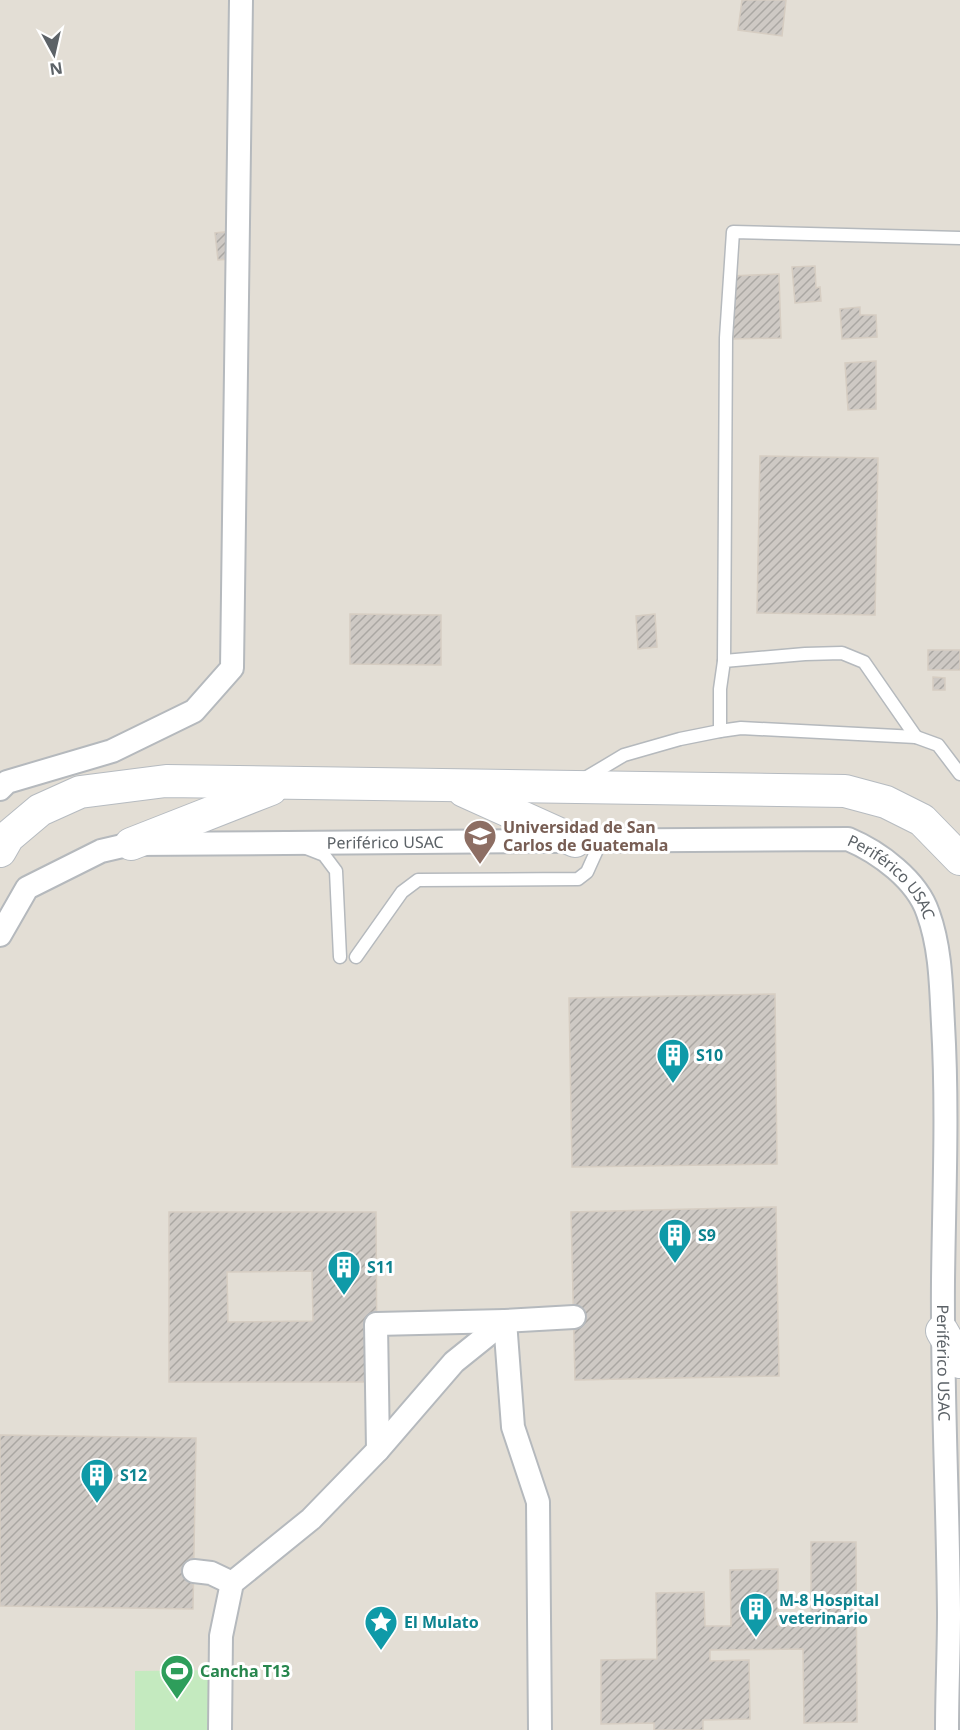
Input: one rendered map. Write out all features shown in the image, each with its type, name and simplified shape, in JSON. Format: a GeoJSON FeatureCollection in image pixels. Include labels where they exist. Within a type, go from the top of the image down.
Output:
{"type":"FeatureCollection","features":[{"type":"Feature","properties":{"kind":"street"},"geometry":{"type":"LineString","coordinates":[[0,789],[7,782],[112,751],[194,711],[232,668],[241,0]]}},
{"type":"Feature","properties":{"kind":"street"},"geometry":{"type":"LineString","coordinates":[[0,851],[8,837],[40,810],[80,792],[166,781],[844,791],[886,802],[922,820],[960,859]]}},
{"type":"Feature","properties":{"kind":"street"},"geometry":{"type":"LineString","coordinates":[[131,844],[286,783]]}},
{"type":"Feature","properties":{"kind":"street"},"geometry":{"type":"LineString","coordinates":[[453,786],[588,841]]}},
{"type":"Feature","properties":{"kind":"street","name":"Periférico USAC"},"geometry":{"type":"LineString","coordinates":[[0,935],[27,888],[101,851],[131,844],[848,839],[867,848],[902,874],[928,911],[936,940],[941,973],[945,1060],[942,1331],[949,1613],[947,1730]]}},
{"type":"Feature","properties":{"kind":"street"},"geometry":{"type":"LineString","coordinates":[[378,1450],[376,1324],[574,1317]]}},
{"type":"Feature","properties":{"kind":"street"},"geometry":{"type":"LineString","coordinates":[[220,1730],[221,1636],[232,1583],[311,1519],[378,1450],[454,1362],[506,1321]]}},
{"type":"Feature","properties":{"kind":"street"},"geometry":{"type":"LineString","coordinates":[[506,1321],[513,1427],[538,1502],[540,1730]]}},
{"type":"Feature","properties":{"kind":"street"},"geometry":{"type":"LineString","coordinates":[[942,1331],[960,1362]]}},
{"type":"Feature","properties":{"kind":"street"},"geometry":{"type":"LineString","coordinates":[[194,1571],[211,1573],[232,1583]]}},
{"type":"Feature","properties":{"kind":"lane"},"geometry":{"type":"LineString","coordinates":[[720,731],[720,689],[724,661],[726,338],[733,232],[960,238]]}},
{"type":"Feature","properties":{"kind":"lane"},"geometry":{"type":"LineString","coordinates":[[724,661],[842,653],[864,662],[916,737]]}},
{"type":"Feature","properties":{"kind":"lane"},"geometry":{"type":"LineString","coordinates":[[569,787],[624,755],[680,738],[741,728],[916,737],[938,746],[960,774]]}},
{"type":"Feature","properties":{"kind":"lane"},"geometry":{"type":"LineString","coordinates":[[356,957],[402,892],[418,880],[578,879],[587,872],[588,841]]}},
{"type":"Feature","properties":{"kind":"lane"},"geometry":{"type":"LineString","coordinates":[[294,843],[324,855],[336,871],[340,957]]}},
{"type":"Feature","properties":{"kind":"shaded area","name":"Universidad de San Carlos de Guatemala"},"geometry":{"type":"Polygon","coordinates":[[[0,0],[960,0],[960,1730],[0,1730],[0,0]]]}},
{"type":"Feature","properties":{"kind":"green space","name":"Cancha T13"},"geometry":{"type":"Polygon","coordinates":[[[219,1670],[220,1730],[135,1730],[135,1671],[219,1670]]]}},
{"type":"Feature","properties":{"kind":"building"},"geometry":{"type":"Polygon","coordinates":[[[742,0],[786,0],[782,36],[738,30],[742,0]]]}},
{"type":"Feature","properties":{"kind":"building"},"geometry":{"type":"Polygon","coordinates":[[[244,230],[247,258],[218,260],[215,233],[244,230]]]}},
{"type":"Feature","properties":{"kind":"building"},"geometry":{"type":"Polygon","coordinates":[[[815,266],[816,288],[820,287],[821,301],[795,303],[792,267],[815,266]]]}},
{"type":"Feature","properties":{"kind":"building"},"geometry":{"type":"Polygon","coordinates":[[[779,274],[781,338],[733,339],[731,276],[779,274]]]}},
{"type":"Feature","properties":{"kind":"building"},"geometry":{"type":"Polygon","coordinates":[[[860,307],[860,315],[876,315],[877,337],[842,339],[840,309],[860,307]]]}},
{"type":"Feature","properties":{"kind":"building"},"geometry":{"type":"Polygon","coordinates":[[[876,361],[876,409],[848,410],[845,363],[876,361]]]}},
{"type":"Feature","properties":{"kind":"building"},"geometry":{"type":"Polygon","coordinates":[[[760,456],[878,458],[875,615],[757,613],[760,456]]]}},
{"type":"Feature","properties":{"kind":"building"},"geometry":{"type":"Polygon","coordinates":[[[350,614],[441,615],[441,665],[350,664],[350,614]]]}},
{"type":"Feature","properties":{"kind":"building"},"geometry":{"type":"Polygon","coordinates":[[[655,614],[657,647],[638,649],[636,616],[655,614]]]}},
{"type":"Feature","properties":{"kind":"building"},"geometry":{"type":"Polygon","coordinates":[[[928,650],[960,650],[960,670],[928,670],[928,650]]]}},
{"type":"Feature","properties":{"kind":"building"},"geometry":{"type":"Polygon","coordinates":[[[933,677],[945,678],[945,690],[933,690],[933,677]]]}},
{"type":"Feature","properties":{"kind":"building","name":"S10"},"geometry":{"type":"Polygon","coordinates":[[[775,994],[777,1164],[572,1167],[569,998],[775,994]]]}},
{"type":"Feature","properties":{"kind":"building","name":"S9"},"geometry":{"type":"Polygon","coordinates":[[[776,1207],[779,1376],[575,1380],[571,1212],[776,1207]]]}},
{"type":"Feature","properties":{"kind":"building","name":"S11"},"geometry":{"type":"Polygon","coordinates":[[[169,1212],[376,1212],[377,1382],[169,1382],[169,1212]],[[312,1271],[227,1272],[228,1322],[313,1321],[312,1271]]]}},
{"type":"Feature","properties":{"kind":"building","name":"S12"},"geometry":{"type":"Polygon","coordinates":[[[0,1435],[196,1438],[193,1609],[0,1606],[0,1435]]]}},
{"type":"Feature","properties":{"kind":"building","name":"M-8 Hospital veterinario"},"geometry":{"type":"Polygon","coordinates":[[[811,1542],[856,1542],[857,1722],[804,1723],[803,1649],[710,1650],[710,1661],[749,1660],[750,1719],[703,1720],[703,1730],[654,1730],[654,1723],[601,1724],[601,1660],[657,1659],[656,1593],[704,1592],[705,1626],[731,1626],[730,1570],[778,1569],[778,1625],[811,1625],[811,1542]]]}},
{"type":"Feature","properties":{"kind":"place","name":"Universidad de San Carlos de Guatemala"},"geometry":{"type":"Point","coordinates":[480,865]}},
{"type":"Feature","properties":{"kind":"place","name":"S10"},"geometry":{"type":"Point","coordinates":[673,1084]}},
{"type":"Feature","properties":{"kind":"place","name":"S9"},"geometry":{"type":"Point","coordinates":[675,1264]}},
{"type":"Feature","properties":{"kind":"place","name":"S11"},"geometry":{"type":"Point","coordinates":[344,1296]}},
{"type":"Feature","properties":{"kind":"place","name":"S12"},"geometry":{"type":"Point","coordinates":[97,1504]}},
{"type":"Feature","properties":{"kind":"place","name":"M-8 Hospital veterinario"},"geometry":{"type":"Point","coordinates":[756,1638]}},
{"type":"Feature","properties":{"kind":"place","name":"El Mulato"},"geometry":{"type":"Point","coordinates":[381,1651]}},
{"type":"Feature","properties":{"kind":"place","name":"Cancha T13"},"geometry":{"type":"Point","coordinates":[177,1700]}}]}
